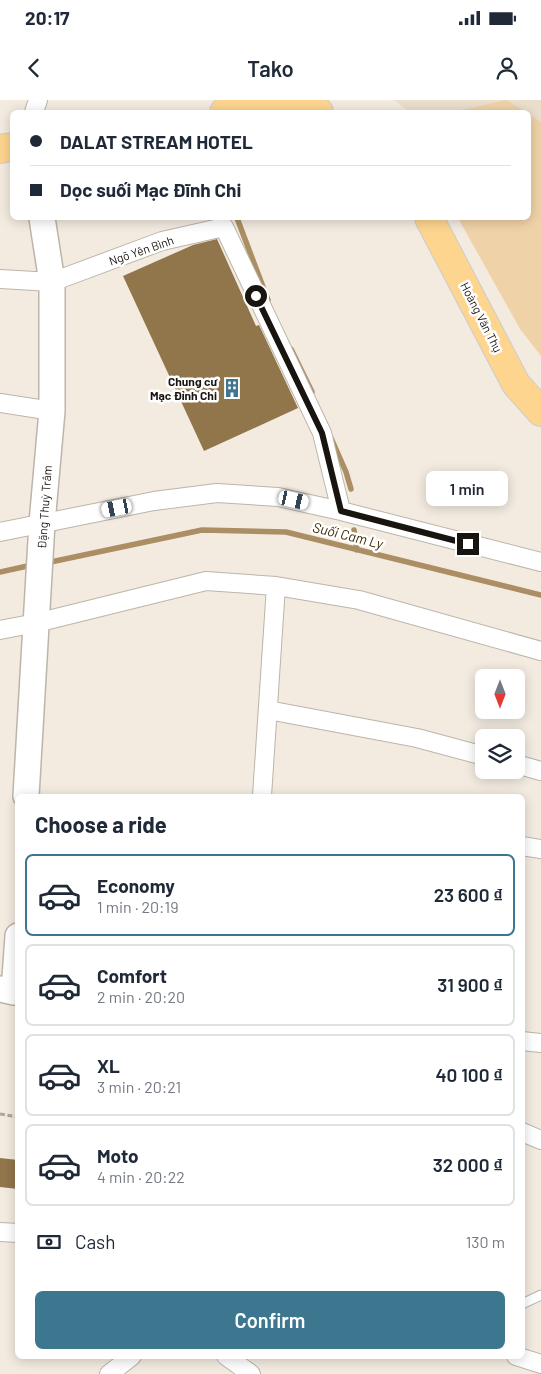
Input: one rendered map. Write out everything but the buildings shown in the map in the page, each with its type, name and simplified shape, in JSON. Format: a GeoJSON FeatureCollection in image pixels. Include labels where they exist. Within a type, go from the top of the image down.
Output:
{"type":"FeatureCollection","features":[{"type":"Feature","properties":{"kind":"main road"},"geometry":{"type":"LineString","coordinates":[[238,110],[278,104],[312,106]]}},
{"type":"Feature","properties":{"kind":"main road","name":"Hoàng Văn Thụ"},"geometry":{"type":"LineString","coordinates":[[430,220],[516,384],[541,412]]}},
{"type":"Feature","properties":{"kind":"street","name":"Đặng Thuỳ Trâm"},"geometry":{"type":"LineString","coordinates":[[26,794],[42,523],[52,410],[52,282],[42,220]]}},
{"type":"Feature","properties":{"kind":"street","name":"Ngõ Yên Bình"},"geometry":{"type":"LineString","coordinates":[[52,282],[162,241],[222,222],[322,433],[341,511]]}},
{"type":"Feature","properties":{"kind":"street"},"geometry":{"type":"LineString","coordinates":[[0,279],[52,282]]}},
{"type":"Feature","properties":{"kind":"street"},"geometry":{"type":"LineString","coordinates":[[0,403],[52,410]]}},
{"type":"Feature","properties":{"kind":"street"},"geometry":{"type":"LineString","coordinates":[[0,532],[154,501],[217,493],[278,497],[341,511],[541,562]]}},
{"type":"Feature","properties":{"kind":"street"},"geometry":{"type":"LineString","coordinates":[[0,630],[36,623],[206,581],[276,586],[359,600],[541,651]]}},
{"type":"Feature","properties":{"kind":"street"},"geometry":{"type":"LineString","coordinates":[[262,794],[276,586]]}},
{"type":"Feature","properties":{"kind":"street"},"geometry":{"type":"LineString","coordinates":[[268,710],[417,738],[475,754]]}},
{"type":"Feature","properties":{"kind":"street"},"geometry":{"type":"LineString","coordinates":[[525,767],[541,771]]}},
{"type":"Feature","properties":{"kind":"street"},"geometry":{"type":"LineString","coordinates":[[525,846],[541,849]]}},
{"type":"Feature","properties":{"kind":"street"},"geometry":{"type":"LineString","coordinates":[[11,991],[15,960]]}},
{"type":"Feature","properties":{"kind":"street"},"geometry":{"type":"LineString","coordinates":[[525,1041],[541,1043]]}},
{"type":"Feature","properties":{"kind":"street"},"geometry":{"type":"LineString","coordinates":[[525,1133],[541,1140]]}},
{"type":"Feature","properties":{"kind":"street"},"geometry":{"type":"LineString","coordinates":[[0,1232],[15,1233]]}},
{"type":"Feature","properties":{"kind":"street"},"geometry":{"type":"LineString","coordinates":[[108,1374],[128,1359]]}},
{"type":"Feature","properties":{"kind":"street"},"geometry":{"type":"LineString","coordinates":[[230,1359],[251,1374]]}},
{"type":"Feature","properties":{"kind":"street"},"geometry":{"type":"LineString","coordinates":[[525,1359],[541,1364]]}},
{"type":"Feature","properties":{"kind":"lane"},"geometry":{"type":"LineString","coordinates":[[525,1303],[541,1295]]}},
{"type":"Feature","properties":{"kind":"path"},"geometry":{"type":"LineString","coordinates":[[0,1114],[15,1116]]}},
{"type":"Feature","properties":{"kind":"shaded area"},"geometry":{"type":"Polygon","coordinates":[[[394,100],[541,100],[541,262],[530,220],[531,110],[407,110],[394,100]]]}},
{"type":"Feature","properties":{"kind":"shaded area"},"geometry":{"type":"Polygon","coordinates":[[[506,100],[523,110],[462,110],[506,100]]]}},
{"type":"Feature","properties":{"kind":"shaded area"},"geometry":{"type":"Polygon","coordinates":[[[531,115],[541,122],[541,356],[520,329],[459,220],[531,220],[531,115]]]}},
{"type":"Feature","properties":{"kind":"waterway"},"geometry":{"type":"LineString","coordinates":[[238,220],[268,300]]}},
{"type":"Feature","properties":{"kind":"waterway"},"geometry":{"type":"LineString","coordinates":[[291,349],[312,392]]}},
{"type":"Feature","properties":{"kind":"waterway"},"geometry":{"type":"LineString","coordinates":[[331,438],[346,472],[351,489]]}},
{"type":"Feature","properties":{"kind":"waterway","name":"Suối Cam Ly"},"geometry":{"type":"LineString","coordinates":[[46,563],[202,530],[286,532],[541,595]]}},
{"type":"Feature","properties":{"kind":"waterway"},"geometry":{"type":"LineString","coordinates":[[354,530],[357,550]]}},
{"type":"Feature","properties":{"kind":"waterway","name":"Suối Cam Ly"},"geometry":{"type":"LineString","coordinates":[[0,572],[32,565]]}},
{"type":"Feature","properties":{"kind":"place","name":"Chung cư Mạc Đỉnh Chi"},"geometry":{"type":"Point","coordinates":[232,388]}},
{"type":"Feature","properties":{"kind":"route"},"geometry":{"type":"LineString","coordinates":[[256,296],[322,433],[341,511],[468,544]]}}]}
